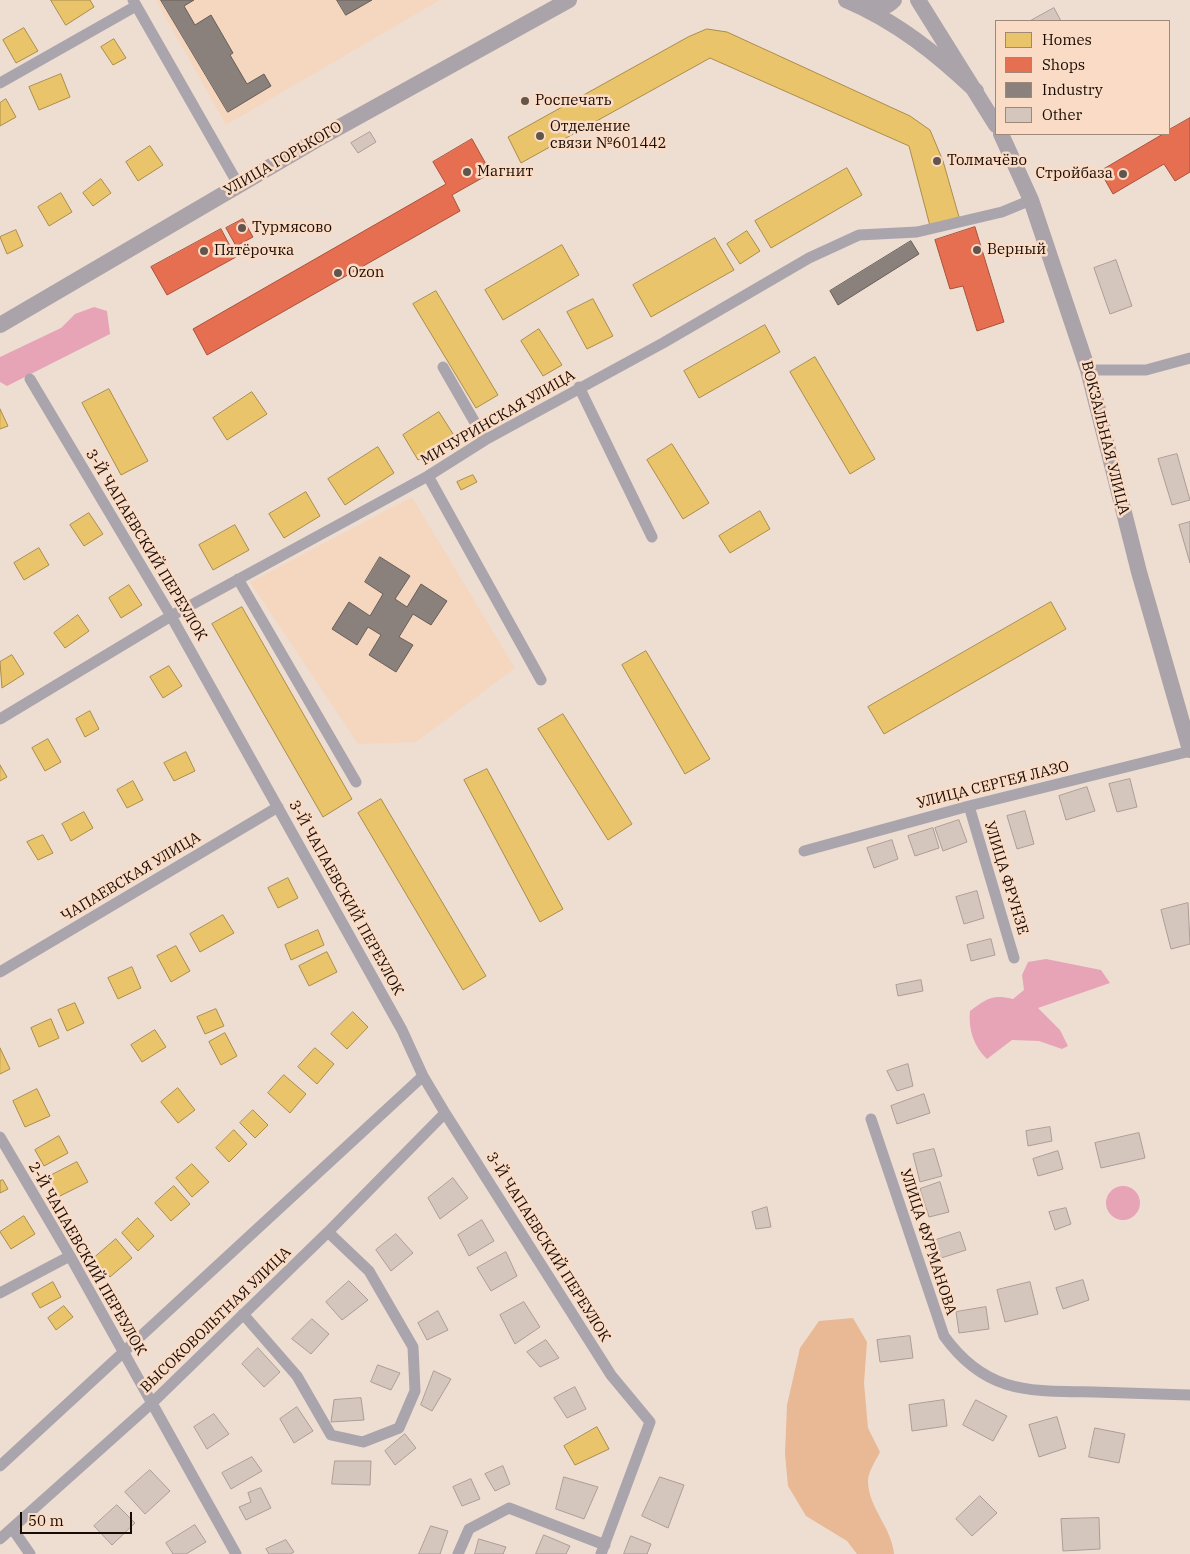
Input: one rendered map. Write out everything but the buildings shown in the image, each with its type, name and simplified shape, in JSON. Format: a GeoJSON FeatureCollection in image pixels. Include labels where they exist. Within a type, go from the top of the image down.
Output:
{"type":"FeatureCollection","features":[{"type":"Feature","properties":{"kind":"main road","name":"УЛИЦА ГОРЬКОГО"},"geometry":{"type":"LineString","coordinates":[[0,325],[238,184],[569,0]]}},
{"type":"Feature","properties":{"kind":"main road"},"geometry":{"type":"LineString","coordinates":[[852,2],[876,9],[889,5],[894,0]]}},
{"type":"Feature","properties":{"kind":"main road"},"geometry":{"type":"LineString","coordinates":[[918,0],[995,123]]}},
{"type":"Feature","properties":{"kind":"main road"},"geometry":{"type":"LineString","coordinates":[[852,2],[903,30],[940,57],[976,91]]}},
{"type":"Feature","properties":{"kind":"main road","name":"ВОКЗАЛЬНАЯ УЛИЦА"},"geometry":{"type":"LineString","coordinates":[[1001,135],[1031,200],[1088,370],[1139,572],[1190,750]]}},
{"type":"Feature","properties":{"kind":"street"},"geometry":{"type":"LineString","coordinates":[[0,83],[134,3],[238,184]]}},
{"type":"Feature","properties":{"kind":"street","name":"МИЧУРИНСКАЯ УЛИЦА"},"geometry":{"type":"LineString","coordinates":[[0,719],[171,616],[428,476],[485,440],[663,343],[809,258],[859,235],[917,232],[1002,212],[1031,200]]}},
{"type":"Feature","properties":{"kind":"street"},"geometry":{"type":"LineString","coordinates":[[1088,370],[1146,370],[1190,358]]}},
{"type":"Feature","properties":{"kind":"street"},"geometry":{"type":"LineString","coordinates":[[443,367],[485,440]]}},
{"type":"Feature","properties":{"kind":"street","name":"3-Й ЧАПАЕВСКИЙ ПЕРЕУЛОК"},"geometry":{"type":"LineString","coordinates":[[30,379],[171,616],[402,1030],[423,1076],[444,1113],[611,1375],[650,1422],[603,1549]]}},
{"type":"Feature","properties":{"kind":"street"},"geometry":{"type":"LineString","coordinates":[[580,387],[652,537]]}},
{"type":"Feature","properties":{"kind":"street"},"geometry":{"type":"LineString","coordinates":[[428,476],[541,680]]}},
{"type":"Feature","properties":{"kind":"street"},"geometry":{"type":"LineString","coordinates":[[238,579],[356,782]]}},
{"type":"Feature","properties":{"kind":"street","name":"УЛИЦА СЕРГЕЯ ЛАЗО"},"geometry":{"type":"LineString","coordinates":[[804,851],[969,806],[1190,750]]}},
{"type":"Feature","properties":{"kind":"street","name":"УЛИЦА ФРУНЗЕ"},"geometry":{"type":"LineString","coordinates":[[969,806],[1014,958]]}},
{"type":"Feature","properties":{"kind":"street","name":"ЧАПАЕВСКАЯ УЛИЦА"},"geometry":{"type":"LineString","coordinates":[[0,972],[278,807]]}},
{"type":"Feature","properties":{"kind":"street"},"geometry":{"type":"LineString","coordinates":[[0,1466],[423,1076]]}},
{"type":"Feature","properties":{"kind":"street","name":"ВЫСОКОВОЛЬТНАЯ УЛИЦА"},"geometry":{"type":"LineString","coordinates":[[0,1540],[152,1402],[328,1232],[444,1113]]}},
{"type":"Feature","properties":{"kind":"street","name":"УЛИЦА ФУРМАНОВА"},"geometry":{"type":"LineString","coordinates":[[871,1120],[944,1336],[970,1366],[998,1381],[1028,1391],[1190,1395]]}},
{"type":"Feature","properties":{"kind":"street","name":"2-Й ЧАПАЕВСКИЙ ПЕРЕУЛОК"},"geometry":{"type":"LineString","coordinates":[[0,1137],[70,1256],[236,1554]]}},
{"type":"Feature","properties":{"kind":"street"},"geometry":{"type":"LineString","coordinates":[[243,1314],[297,1376],[330,1435],[362,1442],[399,1428],[415,1391],[413,1347],[370,1270],[328,1232]]}},
{"type":"Feature","properties":{"kind":"street"},"geometry":{"type":"LineString","coordinates":[[0,1293],[70,1256]]}},
{"type":"Feature","properties":{"kind":"street"},"geometry":{"type":"LineString","coordinates":[[458,1554],[469,1529],[509,1508],[603,1549]]}},
{"type":"Feature","properties":{"kind":"street"},"geometry":{"type":"LineString","coordinates":[[12,1528],[30,1554]]}},
{"type":"Feature","properties":{"kind":"shaded area"},"geometry":{"type":"Polygon","coordinates":[[[156,0],[440,0],[226,125],[156,0]]]}},
{"type":"Feature","properties":{"kind":"shaded area"},"geometry":{"type":"Polygon","coordinates":[[[94,307],[107,311],[110,334],[7,386],[0,382],[0,357],[61,328],[75,314],[94,307]]]}},
{"type":"Feature","properties":{"kind":"shaded area"},"geometry":{"type":"Polygon","coordinates":[[[412,497],[515,668],[416,742],[358,744],[250,582],[412,497]]]}},
{"type":"Feature","properties":{"kind":"shaded area"},"geometry":{"type":"Polygon","coordinates":[[[1046,959],[1101,970],[1110,983],[1038,1008],[1060,1030],[1068,1046],[1062,1049],[1039,1041],[1012,1040],[987,1059],[975,1043],[970,1024],[970,1011],[994,997],[1013,999],[1024,990],[1022,975],[1028,962],[1046,959]]]}},
{"type":"Feature","properties":{"kind":"shaded area"},"geometry":{"type":"Polygon","coordinates":[[[1123,1186],[1135,1191],[1140,1203],[1135,1215],[1123,1220],[1111,1215],[1106,1203],[1111,1191],[1123,1186]]]}},
{"type":"Feature","properties":{"kind":"shaded area"},"geometry":{"type":"Polygon","coordinates":[[[853,1318],[867,1342],[864,1383],[868,1428],[880,1452],[869,1474],[869,1491],[889,1535],[894,1554],[857,1554],[847,1541],[806,1516],[788,1486],[785,1454],[787,1405],[800,1348],[819,1321],[853,1318]]]}},
{"type":"Feature","properties":{"kind":"place","name":"Роспечать"},"geometry":{"type":"Point","coordinates":[525,101]}},
{"type":"Feature","properties":{"kind":"place","name":"Отделение связи №601442"},"geometry":{"type":"Point","coordinates":[540,136]}},
{"type":"Feature","properties":{"kind":"place","name":"Толмачёво"},"geometry":{"type":"Point","coordinates":[937,161]}},
{"type":"Feature","properties":{"kind":"place","name":"Магнит"},"geometry":{"type":"Point","coordinates":[467,172]}},
{"type":"Feature","properties":{"kind":"place","name":"Стройбаза"},"geometry":{"type":"Point","coordinates":[1123,174]}},
{"type":"Feature","properties":{"kind":"place","name":"Турмясово"},"geometry":{"type":"Point","coordinates":[242,228]}},
{"type":"Feature","properties":{"kind":"place","name":"Верный"},"geometry":{"type":"Point","coordinates":[977,250]}},
{"type":"Feature","properties":{"kind":"place","name":"Пятёрочка"},"geometry":{"type":"Point","coordinates":[204,251]}},
{"type":"Feature","properties":{"kind":"place","name":"Ozon"},"geometry":{"type":"Point","coordinates":[338,273]}}]}
